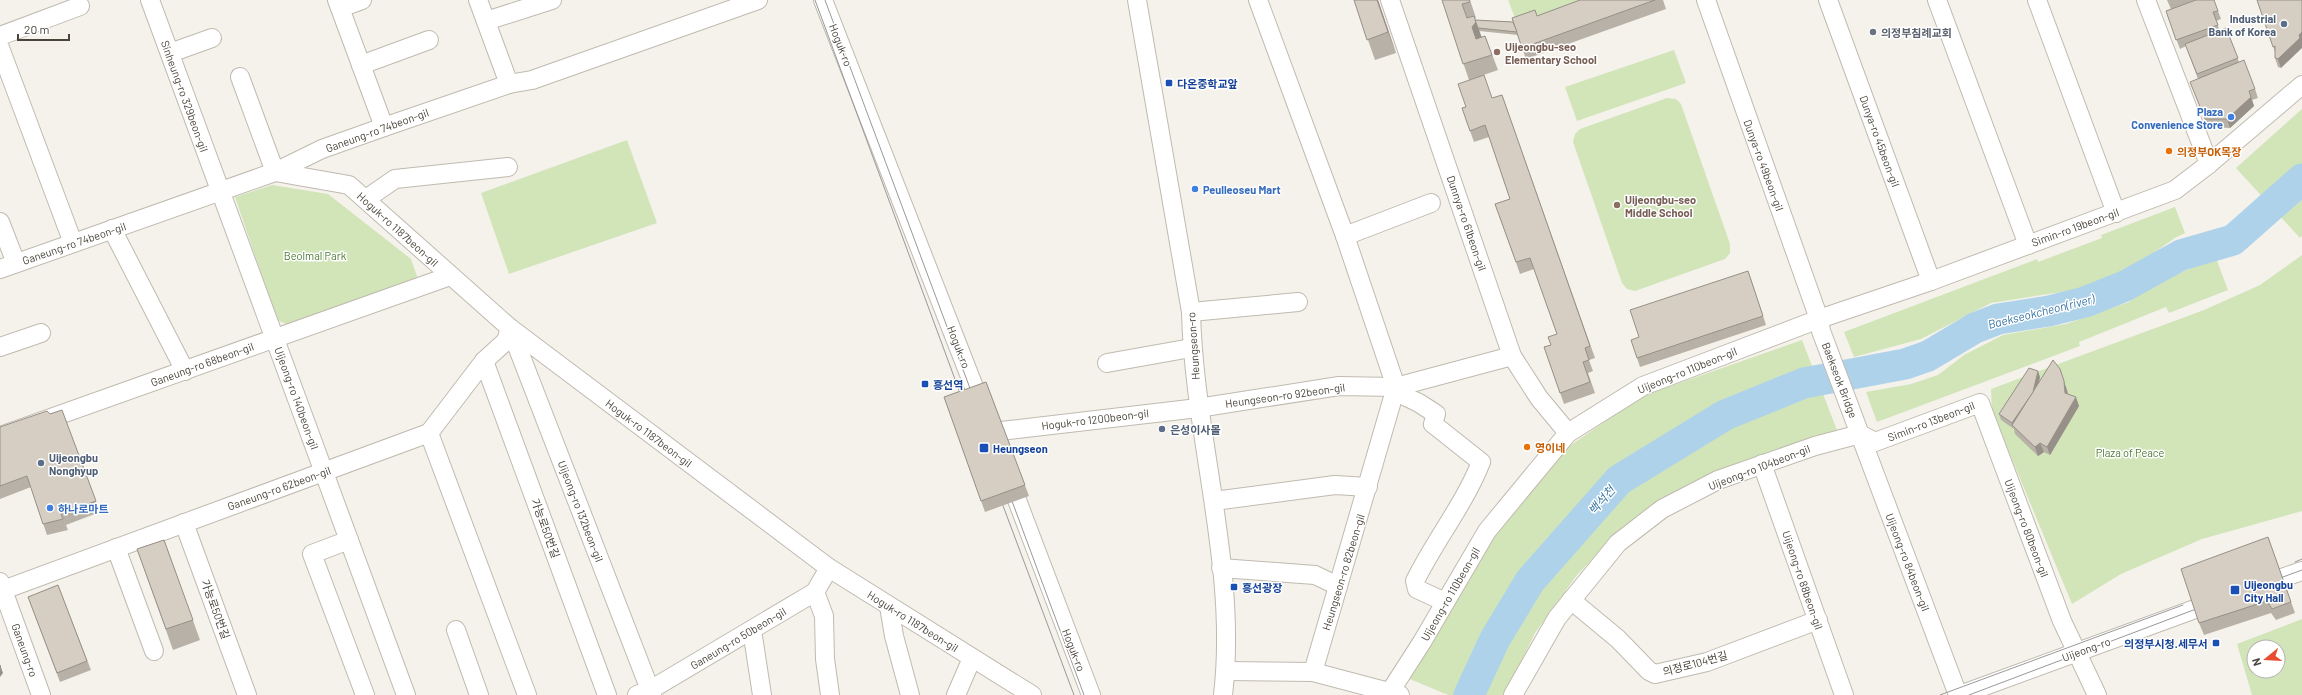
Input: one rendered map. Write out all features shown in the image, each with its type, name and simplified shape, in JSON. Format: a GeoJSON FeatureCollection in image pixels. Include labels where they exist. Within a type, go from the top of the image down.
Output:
{"type":"FeatureCollection","features":[{"type":"Feature","properties":{"kind":"street","name":"Sinheung-ro 329beon-gil"},"geometry":{"type":"LineString","coordinates":[[150,0],[220,191]]}},
{"type":"Feature","properties":{"kind":"street"},"geometry":{"type":"LineString","coordinates":[[362,0],[339,4],[384,127]]}},
{"type":"Feature","properties":{"kind":"street"},"geometry":{"type":"LineString","coordinates":[[478,0],[509,84]]}},
{"type":"Feature","properties":{"kind":"street"},"geometry":{"type":"LineString","coordinates":[[486,21],[552,0]]}},
{"type":"Feature","properties":{"kind":"street","name":"Ganeung-ro 74beon-gil"},"geometry":{"type":"LineString","coordinates":[[8,266],[275,172],[322,149],[384,127],[509,84],[532,80],[758,0]]}},
{"type":"Feature","properties":{"kind":"street","name":"Hoguk-ro"},"geometry":{"type":"LineString","coordinates":[[823,0],[994,439]]}},
{"type":"Feature","properties":{"kind":"street"},"geometry":{"type":"LineString","coordinates":[[1258,0],[1345,236],[1396,390],[1436,414],[1432,424],[1481,462],[1474,481],[1453,518],[1428,554],[1414,581],[1417,590],[1445,602]]}},
{"type":"Feature","properties":{"kind":"street","name":"Dunnya-ro 61beon-gil"},"geometry":{"type":"LineString","coordinates":[[1390,0],[1512,356],[1539,398],[1568,433]]}},
{"type":"Feature","properties":{"kind":"street","name":"Dunya-ro 49beon-gil"},"geometry":{"type":"LineString","coordinates":[[1706,0],[1820,325]]}},
{"type":"Feature","properties":{"kind":"street","name":"Dunya-ro 45beon-gil"},"geometry":{"type":"LineString","coordinates":[[1828,0],[1931,281]]}},
{"type":"Feature","properties":{"kind":"street"},"geometry":{"type":"LineString","coordinates":[[1936,0],[2028,244]]}},
{"type":"Feature","properties":{"kind":"street"},"geometry":{"type":"LineString","coordinates":[[2037,0],[2116,213]]}},
{"type":"Feature","properties":{"kind":"street"},"geometry":{"type":"LineString","coordinates":[[2146,0],[2209,164]]}},
{"type":"Feature","properties":{"kind":"street","name":"Heungseon-ro"},"geometry":{"type":"LineString","coordinates":[[1141,1],[1190,312],[1198,408],[1214,501],[1225,614],[1226,670],[1223,695]]}},
{"type":"Feature","properties":{"kind":"street"},"geometry":{"type":"LineString","coordinates":[[0,36],[80,6]]}},
{"type":"Feature","properties":{"kind":"street"},"geometry":{"type":"LineString","coordinates":[[170,53],[212,38]]}},
{"type":"Feature","properties":{"kind":"street"},"geometry":{"type":"LineString","coordinates":[[361,65],[429,40]]}},
{"type":"Feature","properties":{"kind":"street"},"geometry":{"type":"LineString","coordinates":[[0,48],[73,243]]}},
{"type":"Feature","properties":{"kind":"street"},"geometry":{"type":"LineString","coordinates":[[240,77],[275,172]]}},
{"type":"Feature","properties":{"kind":"street","name":"Simin-ro 19beon-gil"},"geometry":{"type":"LineString","coordinates":[[1820,325],[2028,244],[2116,213],[2175,190],[2209,164],[2302,85]]}},
{"type":"Feature","properties":{"kind":"street"},"geometry":{"type":"LineString","coordinates":[[366,199],[395,179],[508,167]]}},
{"type":"Feature","properties":{"kind":"street","name":"Hoguk-ro 1187beon-gil"},"geometry":{"type":"LineString","coordinates":[[275,172],[349,185],[510,328],[829,568],[1032,695]]}},
{"type":"Feature","properties":{"kind":"street","name":"Uijeong-ro 140beon-gil"},"geometry":{"type":"LineString","coordinates":[[220,191],[406,695]]}},
{"type":"Feature","properties":{"kind":"street"},"geometry":{"type":"LineString","coordinates":[[1345,236],[1431,203]]}},
{"type":"Feature","properties":{"kind":"street"},"geometry":{"type":"LineString","coordinates":[[0,222],[8,266]]}},
{"type":"Feature","properties":{"kind":"street"},"geometry":{"type":"LineString","coordinates":[[112,229],[185,371]]}},
{"type":"Feature","properties":{"kind":"street","name":"Ganeung-ro 68beon-gil"},"geometry":{"type":"LineString","coordinates":[[0,436],[450,276]]}},
{"type":"Feature","properties":{"kind":"street"},"geometry":{"type":"LineString","coordinates":[[1190,312],[1298,302]]}},
{"type":"Feature","properties":{"kind":"street","name":"Baekseok Bridge"},"geometry":{"type":"LineString","coordinates":[[1820,325],[1859,431]]}},
{"type":"Feature","properties":{"kind":"street","name":"Uijeong-ro 110beon-gil"},"geometry":{"type":"LineString","coordinates":[[1393,694],[1487,530],[1568,433],[1643,386],[1820,325]]}},
{"type":"Feature","properties":{"kind":"street"},"geometry":{"type":"LineString","coordinates":[[510,328],[506,341],[484,361],[429,433],[527,695]]}},
{"type":"Feature","properties":{"kind":"street","name":"Uijeong-ro 132beon-gil"},"geometry":{"type":"LineString","coordinates":[[510,328],[646,693]]}},
{"type":"Feature","properties":{"kind":"street"},"geometry":{"type":"LineString","coordinates":[[0,347],[41,333]]}},
{"type":"Feature","properties":{"kind":"street"},"geometry":{"type":"LineString","coordinates":[[1107,364],[1192,348]]}},
{"type":"Feature","properties":{"kind":"street","name":"Heungseon-ro 92beon-gil"},"geometry":{"type":"LineString","coordinates":[[1198,408],[1340,386],[1396,390],[1512,356]]}},
{"type":"Feature","properties":{"kind":"street","name":"가능로50번길"},"geometry":{"type":"LineString","coordinates":[[484,361],[607,695]]}},
{"type":"Feature","properties":{"kind":"street","name":"Heungseon-ro 82beon-gil"},"geometry":{"type":"LineString","coordinates":[[1313,672],[1396,390]]}},
{"type":"Feature","properties":{"kind":"street","name":"Simin-ro 13beon-gil"},"geometry":{"type":"LineString","coordinates":[[1859,431],[1876,442],[1980,403]]}},
{"type":"Feature","properties":{"kind":"street","name":"Uijeong-ro 80beon-gil"},"geometry":{"type":"LineString","coordinates":[[1980,403],[2076,652],[2097,695]]}},
{"type":"Feature","properties":{"kind":"street","name":"Hoguk-ro 1200beon-gil"},"geometry":{"type":"LineString","coordinates":[[994,439],[1198,408]]}},
{"type":"Feature","properties":{"kind":"street","name":"Uijeong-ro 104beon-gil"},"geometry":{"type":"LineString","coordinates":[[1513,695],[1557,618],[1571,600],[1618,543],[1662,509],[1718,480],[1859,431]]}},
{"type":"Feature","properties":{"kind":"street","name":"Uijeong-ro 84beon-gil"},"geometry":{"type":"LineString","coordinates":[[1859,431],[1959,695]]}},
{"type":"Feature","properties":{"kind":"street","name":"Ganeung-ro 62beon-gil"},"geometry":{"type":"LineString","coordinates":[[1,586],[116,548],[429,433]]}},
{"type":"Feature","properties":{"kind":"street","name":"Uijeong-ro 88beon-gil"},"geometry":{"type":"LineString","coordinates":[[1762,464],[1844,695]]}},
{"type":"Feature","properties":{"kind":"street","name":"Hoguk-ro"},"geometry":{"type":"LineString","coordinates":[[1005,466],[1091,695]]}},
{"type":"Feature","properties":{"kind":"street"},"geometry":{"type":"LineString","coordinates":[[1214,501],[1335,485],[1368,488]]}},
{"type":"Feature","properties":{"kind":"street","name":"가능로50번길"},"geometry":{"type":"LineString","coordinates":[[184,523],[247,695]]}},
{"type":"Feature","properties":{"kind":"street"},"geometry":{"type":"LineString","coordinates":[[349,540],[312,554],[365,695]]}},
{"type":"Feature","properties":{"kind":"street"},"geometry":{"type":"LineString","coordinates":[[116,548],[154,651]]}},
{"type":"Feature","properties":{"kind":"street","name":"Ganeung-ro 50beon-gil"},"geometry":{"type":"LineString","coordinates":[[646,693],[815,592],[829,568]]}},
{"type":"Feature","properties":{"kind":"street"},"geometry":{"type":"LineString","coordinates":[[1221,568],[1315,576],[1338,586]]}},
{"type":"Feature","properties":{"kind":"street","name":"Uijeong-ro"},"geometry":{"type":"LineString","coordinates":[[1959,695],[2302,570]]}},
{"type":"Feature","properties":{"kind":"street","name":"Ganeung-ro"},"geometry":{"type":"LineString","coordinates":[[1,586],[41,695]]}},
{"type":"Feature","properties":{"kind":"street"},"geometry":{"type":"LineString","coordinates":[[815,592],[824,616],[825,660],[830,695]]}},
{"type":"Feature","properties":{"kind":"street","name":"의정로104번길"},"geometry":{"type":"LineString","coordinates":[[1571,600],[1618,639],[1649,671],[1655,674],[1707,662],[1818,620]]}},
{"type":"Feature","properties":{"kind":"street"},"geometry":{"type":"LineString","coordinates":[[889,606],[894,636],[910,695]]}},
{"type":"Feature","properties":{"kind":"street"},"geometry":{"type":"LineString","coordinates":[[456,630],[479,695]]}},
{"type":"Feature","properties":{"kind":"street"},"geometry":{"type":"LineString","coordinates":[[752,630],[762,695]]}},
{"type":"Feature","properties":{"kind":"street"},"geometry":{"type":"LineString","coordinates":[[956,695],[972,658]]}},
{"type":"Feature","properties":{"kind":"street"},"geometry":{"type":"LineString","coordinates":[[1226,670],[1313,672],[1393,694]]}},
{"type":"Feature","properties":{"kind":"green space"},"geometry":{"type":"Polygon","coordinates":[[[1508,0],[1582,0],[1517,23],[1508,0]]]}},
{"type":"Feature","properties":{"kind":"green space"},"geometry":{"type":"Polygon","coordinates":[[[1674,50],[1686,83],[1577,121],[1565,87],[1674,50]]]}},
{"type":"Feature","properties":{"kind":"green space"},"geometry":{"type":"Polygon","coordinates":[[[1667,98],[1676,99],[1681,104],[1730,244],[1730,253],[1725,259],[1635,291],[1627,289],[1622,283],[1573,142],[1575,134],[1580,129],[1667,98]]]}},
{"type":"Feature","properties":{"kind":"green space"},"geometry":{"type":"Polygon","coordinates":[[[2302,109],[2302,236],[2300,238],[2236,168],[2302,109]]]}},
{"type":"Feature","properties":{"kind":"green space"},"geometry":{"type":"Polygon","coordinates":[[[627,140],[657,223],[509,274],[481,193],[627,140]]]}},
{"type":"Feature","properties":{"kind":"green space","name":"Beolmal Park"},"geometry":{"type":"Polygon","coordinates":[[[272,185],[328,194],[411,259],[418,279],[289,325],[277,320],[235,197],[272,185]]]}},
{"type":"Feature","properties":{"kind":"green space"},"geometry":{"type":"Polygon","coordinates":[[[2175,207],[2185,233],[2175,238],[2123,274],[2087,288],[1991,303],[1921,339],[1854,357],[1844,332],[2037,259],[2038,262],[2102,238],[2101,235],[2175,207]]]}},
{"type":"Feature","properties":{"kind":"green space","name":"Plaza of Peace"},"geometry":{"type":"Polygon","coordinates":[[[2302,255],[2302,511],[2202,539],[2121,574],[2072,604],[1992,411],[1991,389],[2204,310],[2260,285],[2302,255]]]}},
{"type":"Feature","properties":{"kind":"green space"},"geometry":{"type":"Polygon","coordinates":[[[2216,258],[2228,290],[2169,313],[2166,307],[2079,342],[2080,346],[1877,422],[1866,392],[1911,384],[1938,375],[1964,355],[2003,335],[2066,324],[2129,302],[2157,282],[2216,258]]]}},
{"type":"Feature","properties":{"kind":"green space"},"geometry":{"type":"Polygon","coordinates":[[[1802,340],[1837,430],[1677,492],[1621,530],[1577,575],[1535,633],[1505,695],[1448,695],[1405,677],[1490,539],[1571,445],[1642,396],[1802,340]]]}},
{"type":"Feature","properties":{"kind":"green space"},"geometry":{"type":"Polygon","coordinates":[[[2302,619],[2302,695],[2252,695],[2247,679],[2286,679],[2286,639],[2250,639],[2302,619]]]}},
{"type":"Feature","properties":{"kind":"green space"},"geometry":{"type":"Polygon","coordinates":[[[2246,641],[2246,675],[2237,644],[2246,641]]]}},
{"type":"Feature","properties":{"kind":"building"},"geometry":{"type":"Polygon","coordinates":[[[1354,0],[1377,0],[1388,32],[1367,40],[1354,0]]]}},
{"type":"Feature","properties":{"kind":"building"},"geometry":{"type":"Polygon","coordinates":[[[1442,0],[1469,0],[1470,2],[1462,4],[1467,18],[1474,16],[1476,22],[1472,27],[1476,39],[1485,36],[1492,55],[1463,64],[1442,0]]]}},
{"type":"Feature","properties":{"kind":"building"},"geometry":{"type":"Polygon","coordinates":[[[1580,0],[1655,0],[1522,48],[1512,18],[1535,10],[1537,16],[1580,0]]]}},
{"type":"Feature","properties":{"kind":"building"},"geometry":{"type":"Polygon","coordinates":[[[2196,0],[2214,0],[2218,11],[2213,12],[2218,25],[2176,40],[2166,11],[2196,0]]]}},
{"type":"Feature","properties":{"kind":"building","name":"Industrial Bank of Korea"},"geometry":{"type":"Polygon","coordinates":[[[2257,0],[2302,0],[2302,32],[2299,35],[2300,38],[2278,59],[2275,58],[2275,46],[2273,47],[2257,0]]]}},
{"type":"Feature","properties":{"kind":"building"},"geometry":{"type":"Polygon","coordinates":[[[1475,20],[1513,22],[1517,32],[1478,28],[1475,20]]]}},
{"type":"Feature","properties":{"kind":"building"},"geometry":{"type":"Polygon","coordinates":[[[2226,28],[2238,58],[2197,74],[2185,44],[2226,28]]]}},
{"type":"Feature","properties":{"kind":"building"},"geometry":{"type":"Polygon","coordinates":[[[2244,60],[2255,89],[2249,91],[2251,97],[2227,119],[2205,119],[2190,82],[2244,60]]]}},
{"type":"Feature","properties":{"kind":"building"},"geometry":{"type":"Polygon","coordinates":[[[1484,75],[1492,98],[1502,95],[1590,346],[1585,348],[1589,360],[1583,362],[1590,382],[1560,393],[1544,347],[1551,345],[1548,337],[1557,334],[1530,258],[1516,262],[1495,204],[1510,199],[1485,125],[1470,131],[1462,108],[1466,107],[1458,84],[1484,75]]]}},
{"type":"Feature","properties":{"kind":"building"},"geometry":{"type":"Polygon","coordinates":[[[1748,271],[1763,316],[1637,358],[1631,340],[1639,337],[1630,310],[1748,271]]]}},
{"type":"Feature","properties":{"kind":"building"},"geometry":{"type":"Polygon","coordinates":[[[2053,360],[2060,369],[2064,381],[2065,393],[2076,397],[2047,447],[2040,443],[2035,447],[2012,425],[2053,360]]]}},
{"type":"Feature","properties":{"kind":"building"},"geometry":{"type":"Polygon","coordinates":[[[2029,368],[2038,371],[2033,392],[2012,423],[1999,414],[2029,368]]]}},
{"type":"Feature","properties":{"kind":"building","name":"Heungseon"},"geometry":{"type":"Polygon","coordinates":[[[986,382],[1025,485],[981,501],[944,397],[986,382]]]}},
{"type":"Feature","properties":{"kind":"building","name":"Uijeongbu Nonghyup"},"geometry":{"type":"Polygon","coordinates":[[[62,410],[96,501],[61,514],[63,519],[43,524],[27,476],[0,486],[0,427],[47,411],[50,414],[62,410]]]}},
{"type":"Feature","properties":{"kind":"building","name":"Uijeongbu City Hall"},"geometry":{"type":"Polygon","coordinates":[[[2268,537],[2291,602],[2272,609],[2267,601],[2199,623],[2181,569],[2268,537]]]}},
{"type":"Feature","properties":{"kind":"building"},"geometry":{"type":"Polygon","coordinates":[[[164,540],[193,620],[166,629],[137,549],[164,540]]]}},
{"type":"Feature","properties":{"kind":"building"},"geometry":{"type":"Polygon","coordinates":[[[58,585],[87,661],[57,673],[28,597],[58,585]]]}},
{"type":"Feature","properties":{"kind":"waterway","name":"Baekseokcheon(river)"},"geometry":{"type":"LineString","coordinates":[[1469,695],[1495,639],[1530,581],[1619,480],[1725,415],[1804,383],[1905,364],[1928,356],[1975,328],[1998,319],[2049,311],[2085,302],[2125,286],[2181,255],[2233,240],[2302,179]]}},
{"type":"Feature","properties":{"kind":"tram line"},"geometry":{"type":"LineString","coordinates":[[815,0],[963,401]]}},
{"type":"Feature","properties":{"kind":"tram line"},"geometry":{"type":"LineString","coordinates":[[825,0],[974,399]]}},
{"type":"Feature","properties":{"kind":"tram line"},"geometry":{"type":"LineString","coordinates":[[1009,493],[1084,695]]}},
{"type":"Feature","properties":{"kind":"tram line"},"geometry":{"type":"LineString","coordinates":[[999,495],[1074,695]]}},
{"type":"Feature","properties":{"kind":"tram line"},"geometry":{"type":"LineString","coordinates":[[2295,562],[2302,559]]}},
{"type":"Feature","properties":{"kind":"tram line"},"geometry":{"type":"LineString","coordinates":[[2272,581],[2302,570]]}},
{"type":"Feature","properties":{"kind":"tram line"},"geometry":{"type":"LineString","coordinates":[[1940,695],[2183,605]]}},
{"type":"Feature","properties":{"kind":"tram line"},"geometry":{"type":"LineString","coordinates":[[1969,695],[2204,606]]}},
{"type":"Feature","properties":{"kind":"place","name":"Industrial Bank of Korea"},"geometry":{"type":"Point","coordinates":[2284,24]}},
{"type":"Feature","properties":{"kind":"place","name":"의정부침례교회"},"geometry":{"type":"Point","coordinates":[1873,32]}},
{"type":"Feature","properties":{"kind":"place","name":"Uijeongbu-seo Elementary School"},"geometry":{"type":"Point","coordinates":[1497,52]}},
{"type":"Feature","properties":{"kind":"place","name":"다온중학교앞"},"geometry":{"type":"Point","coordinates":[1169,83]}},
{"type":"Feature","properties":{"kind":"place","name":"Plaza Convenience Store"},"geometry":{"type":"Point","coordinates":[2231,117]}},
{"type":"Feature","properties":{"kind":"place","name":"의정부OK목장"},"geometry":{"type":"Point","coordinates":[2169,151]}},
{"type":"Feature","properties":{"kind":"place","name":"Peulleoseu Mart"},"geometry":{"type":"Point","coordinates":[1195,189]}},
{"type":"Feature","properties":{"kind":"place","name":"Uijeongbu-seo Middle School"},"geometry":{"type":"Point","coordinates":[1617,205]}},
{"type":"Feature","properties":{"kind":"place","name":"흥선역"},"geometry":{"type":"Point","coordinates":[925,384]}},
{"type":"Feature","properties":{"kind":"place","name":"은성이사몰"},"geometry":{"type":"Point","coordinates":[1162,429]}},
{"type":"Feature","properties":{"kind":"place","name":"영이네"},"geometry":{"type":"Point","coordinates":[1527,447]}},
{"type":"Feature","properties":{"kind":"place","name":"Heungseon"},"geometry":{"type":"Point","coordinates":[984,448]}},
{"type":"Feature","properties":{"kind":"place","name":"Uijeongbu Nonghyup"},"geometry":{"type":"Point","coordinates":[41,463]}},
{"type":"Feature","properties":{"kind":"place","name":"하나로마트"},"geometry":{"type":"Point","coordinates":[50,508]}},
{"type":"Feature","properties":{"kind":"place","name":"흥선광장"},"geometry":{"type":"Point","coordinates":[1234,587]}},
{"type":"Feature","properties":{"kind":"place","name":"Uijeongbu City Hall"},"geometry":{"type":"Point","coordinates":[2235,590]}},
{"type":"Feature","properties":{"kind":"place","name":"의정부시청.세무서"},"geometry":{"type":"Point","coordinates":[2216,643]}},
{"type":"Feature","properties":{"kind":"water label","name":"백석천"},"geometry":{"type":"Point","coordinates":[1601,500]}}]}
